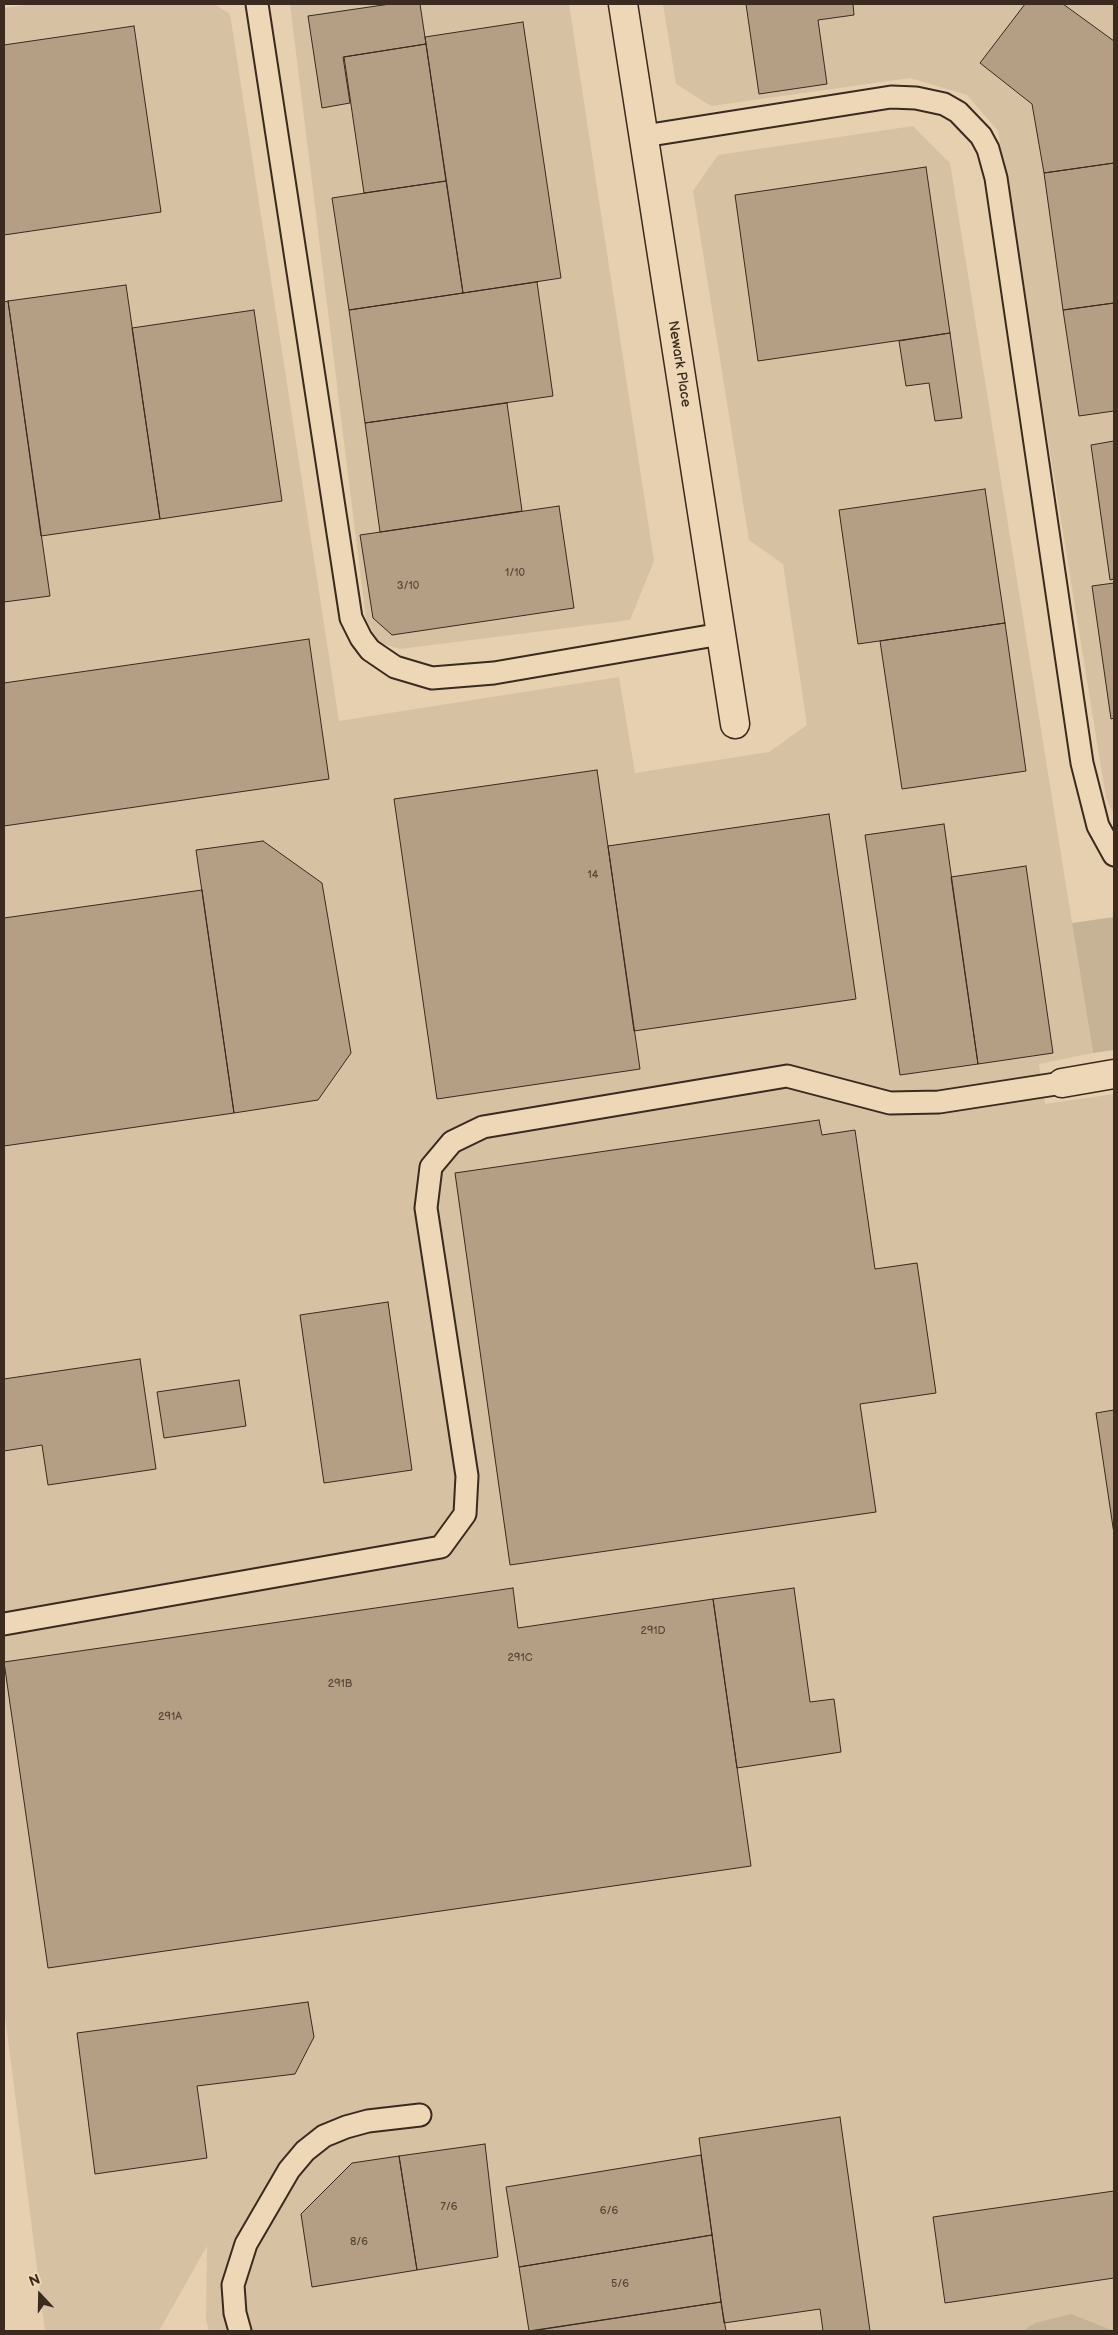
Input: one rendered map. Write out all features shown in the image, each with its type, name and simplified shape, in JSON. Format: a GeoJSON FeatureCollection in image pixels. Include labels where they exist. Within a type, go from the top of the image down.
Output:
{"type":"FeatureCollection","features":[{"type":"Feature","properties":{"kind":"street","name":"Newark Place"},"geometry":{"type":"LineString","coordinates":[[623,4],[734,724]]}},
{"type":"Feature","properties":{"kind":"street"},"geometry":{"type":"LineString","coordinates":[[1062,1082],[1114,1074]]}},
{"type":"Feature","properties":{"kind":"lane"},"geometry":{"type":"LineString","coordinates":[[257,4],[351,618],[361,638],[370,650],[395,667],[432,678],[494,673],[720,634]]}},
{"type":"Feature","properties":{"kind":"lane"},"geometry":{"type":"LineString","coordinates":[[644,136],[891,97],[916,98],[944,104],[964,118],[981,136],[988,149],[996,178],[1082,762],[1098,826],[1114,855]]}},
{"type":"Feature","properties":{"kind":"lane"},"geometry":{"type":"LineString","coordinates":[[4,1624],[442,1547],[465,1514],[468,1476],[426,1208],[431,1167],[452,1142],[475,1130],[493,1125],[787,1076],[890,1102],[939,1102],[1062,1082]]}},
{"type":"Feature","properties":{"kind":"lane"},"geometry":{"type":"LineString","coordinates":[[240,2331],[235,2313],[233,2285],[246,2244],[289,2170],[305,2151],[324,2136],[368,2121],[420,2115]]}},
{"type":"Feature","properties":{"kind":"shaded area"},"geometry":{"type":"Polygon","coordinates":[[[34,4],[214,4],[230,14],[339,721],[619,677],[635,773],[769,752],[807,725],[783,564],[749,540],[693,191],[718,155],[913,126],[950,163],[1093,1053],[1039,1064],[1045,1104],[1114,1094],[1114,2331],[209,2331],[206,2320],[207,2246],[159,2331],[45,2331],[4,2008],[4,8],[34,4]]]}},
{"type":"Feature","properties":{"kind":"shaded area"},"geometry":{"type":"Polygon","coordinates":[[[290,4],[569,4],[654,561],[630,620],[400,649],[380,643],[366,620],[290,4]]]}},
{"type":"Feature","properties":{"kind":"shaded area"},"geometry":{"type":"Polygon","coordinates":[[[663,4],[1114,4],[1114,815],[1106,798],[998,131],[967,95],[910,78],[711,106],[676,84],[663,4]]]}},
{"type":"Feature","properties":{"kind":"shaded area"},"geometry":{"type":"Polygon","coordinates":[[[1114,917],[1114,1050],[1093,1053],[1072,923],[1114,917]]]}},
{"type":"Feature","properties":{"kind":"shaded area"},"geometry":{"type":"Polygon","coordinates":[[[1071,2314],[1114,2331],[1023,2331],[1035,2323],[1071,2314]]]}},
{"type":"Feature","properties":{"kind":"building"},"geometry":{"type":"Polygon","coordinates":[[[390,4],[420,4],[426,44],[343,57],[350,103],[322,108],[308,16],[390,4]]]}},
{"type":"Feature","properties":{"kind":"building"},"geometry":{"type":"Polygon","coordinates":[[[746,4],[853,4],[854,15],[818,20],[827,84],[759,94],[746,4]]]}},
{"type":"Feature","properties":{"kind":"building"},"geometry":{"type":"Polygon","coordinates":[[[1025,4],[1063,4],[1114,41],[1114,163],[1044,173],[1032,104],[980,63],[1025,4]]]}},
{"type":"Feature","properties":{"kind":"building"},"geometry":{"type":"Polygon","coordinates":[[[523,22],[561,278],[463,293],[425,37],[523,22]]]}},
{"type":"Feature","properties":{"kind":"building"},"geometry":{"type":"Polygon","coordinates":[[[134,26],[161,212],[4,235],[4,45],[134,26]]]}},
{"type":"Feature","properties":{"kind":"building"},"geometry":{"type":"Polygon","coordinates":[[[426,44],[446,181],[364,193],[344,57],[426,44]]]}},
{"type":"Feature","properties":{"kind":"building"},"geometry":{"type":"Polygon","coordinates":[[[1114,163],[1114,303],[1063,310],[1044,173],[1114,163]]]}},
{"type":"Feature","properties":{"kind":"building"},"geometry":{"type":"Polygon","coordinates":[[[926,167],[950,333],[758,361],[735,195],[926,167]]]}},
{"type":"Feature","properties":{"kind":"building"},"geometry":{"type":"Polygon","coordinates":[[[446,181],[463,293],[349,310],[332,198],[446,181]]]}},
{"type":"Feature","properties":{"kind":"building"},"geometry":{"type":"Polygon","coordinates":[[[537,282],[553,396],[365,423],[349,310],[537,282]]]}},
{"type":"Feature","properties":{"kind":"building"},"geometry":{"type":"Polygon","coordinates":[[[126,285],[160,519],[41,536],[8,301],[126,285]]]}},
{"type":"Feature","properties":{"kind":"building"},"geometry":{"type":"Polygon","coordinates":[[[8,301],[50,596],[4,602],[4,302],[8,301]]]}},
{"type":"Feature","properties":{"kind":"building"},"geometry":{"type":"Polygon","coordinates":[[[1114,303],[1114,411],[1079,416],[1063,310],[1114,303]]]}},
{"type":"Feature","properties":{"kind":"building"},"geometry":{"type":"Polygon","coordinates":[[[254,310],[282,501],[160,519],[132,328],[254,310]]]}},
{"type":"Feature","properties":{"kind":"building"},"geometry":{"type":"Polygon","coordinates":[[[950,333],[962,418],[935,421],[929,383],[906,386],[899,341],[950,333]]]}},
{"type":"Feature","properties":{"kind":"building"},"geometry":{"type":"Polygon","coordinates":[[[507,403],[522,511],[380,532],[365,423],[507,403]]]}},
{"type":"Feature","properties":{"kind":"building"},"geometry":{"type":"Polygon","coordinates":[[[1114,441],[1114,579],[1110,580],[1091,445],[1114,441]]]}},
{"type":"Feature","properties":{"kind":"building"},"geometry":{"type":"Polygon","coordinates":[[[985,489],[1005,623],[858,644],[839,510],[985,489]]]}},
{"type":"Feature","properties":{"kind":"building"},"geometry":{"type":"Polygon","coordinates":[[[559,506],[574,608],[392,635],[373,618],[360,535],[559,506]]]}},
{"type":"Feature","properties":{"kind":"building"},"geometry":{"type":"Polygon","coordinates":[[[1114,583],[1114,718],[1111,719],[1092,586],[1114,583]]]}},
{"type":"Feature","properties":{"kind":"building"},"geometry":{"type":"Polygon","coordinates":[[[1005,623],[1026,771],[902,789],[880,641],[1005,623]]]}},
{"type":"Feature","properties":{"kind":"building"},"geometry":{"type":"Polygon","coordinates":[[[309,639],[329,779],[4,826],[4,683],[309,639]]]}},
{"type":"Feature","properties":{"kind":"building"},"geometry":{"type":"Polygon","coordinates":[[[597,770],[640,1069],[437,1099],[394,799],[597,770]]]}},
{"type":"Feature","properties":{"kind":"building"},"geometry":{"type":"Polygon","coordinates":[[[829,814],[856,999],[634,1031],[608,846],[829,814]]]}},
{"type":"Feature","properties":{"kind":"building"},"geometry":{"type":"Polygon","coordinates":[[[944,824],[978,1064],[900,1075],[865,835],[944,824]]]}},
{"type":"Feature","properties":{"kind":"building"},"geometry":{"type":"Polygon","coordinates":[[[263,841],[322,883],[351,1053],[318,1100],[234,1113],[196,850],[263,841]]]}},
{"type":"Feature","properties":{"kind":"building"},"geometry":{"type":"Polygon","coordinates":[[[1026,866],[1053,1053],[978,1064],[951,877],[1026,866]]]}},
{"type":"Feature","properties":{"kind":"building"},"geometry":{"type":"Polygon","coordinates":[[[202,890],[234,1113],[4,1146],[4,918],[202,890]]]}},
{"type":"Feature","properties":{"kind":"building"},"geometry":{"type":"Polygon","coordinates":[[[819,1120],[822,1135],[855,1130],[875,1269],[917,1263],[936,1393],[860,1404],[876,1512],[510,1565],[455,1173],[819,1120]]]}},
{"type":"Feature","properties":{"kind":"building"},"geometry":{"type":"Polygon","coordinates":[[[388,1302],[412,1470],[324,1483],[300,1315],[388,1302]]]}},
{"type":"Feature","properties":{"kind":"building"},"geometry":{"type":"Polygon","coordinates":[[[140,1359],[156,1469],[48,1485],[42,1445],[4,1451],[4,1379],[140,1359]]]}},
{"type":"Feature","properties":{"kind":"building"},"geometry":{"type":"Polygon","coordinates":[[[239,1380],[246,1426],[164,1438],[157,1392],[239,1380]]]}},
{"type":"Feature","properties":{"kind":"building"},"geometry":{"type":"Polygon","coordinates":[[[1114,1410],[1114,1534],[1096,1413],[1114,1410]]]}},
{"type":"Feature","properties":{"kind":"building"},"geometry":{"type":"Polygon","coordinates":[[[513,1588],[518,1628],[713,1599],[751,1866],[48,1968],[4,1662],[513,1588]]]}},
{"type":"Feature","properties":{"kind":"building"},"geometry":{"type":"Polygon","coordinates":[[[794,1588],[810,1702],[834,1699],[841,1752],[737,1768],[713,1599],[794,1588]]]}},
{"type":"Feature","properties":{"kind":"building"},"geometry":{"type":"Polygon","coordinates":[[[308,2002],[314,2037],[295,2074],[197,2086],[207,2158],[95,2174],[77,2033],[308,2002]]]}},
{"type":"Feature","properties":{"kind":"building"},"geometry":{"type":"Polygon","coordinates":[[[840,2117],[870,2331],[823,2331],[820,2309],[724,2323],[699,2138],[840,2117]]]}},
{"type":"Feature","properties":{"kind":"building"},"geometry":{"type":"Polygon","coordinates":[[[485,2144],[498,2257],[417,2270],[399,2156],[485,2144]]]}},
{"type":"Feature","properties":{"kind":"building"},"geometry":{"type":"Polygon","coordinates":[[[701,2155],[712,2235],[519,2267],[506,2187],[701,2155]]]}},
{"type":"Feature","properties":{"kind":"building"},"geometry":{"type":"Polygon","coordinates":[[[399,2156],[417,2270],[312,2287],[301,2214],[352,2163],[399,2156]]]}},
{"type":"Feature","properties":{"kind":"building"},"geometry":{"type":"Polygon","coordinates":[[[1114,2191],[1114,2278],[945,2303],[933,2217],[1114,2191]]]}},
{"type":"Feature","properties":{"kind":"building"},"geometry":{"type":"Polygon","coordinates":[[[712,2235],[721,2302],[529,2331],[519,2267],[712,2235]]]}},
{"type":"Feature","properties":{"kind":"building"},"geometry":{"type":"Polygon","coordinates":[[[721,2302],[726,2331],[532,2331],[721,2302]]]}}]}
